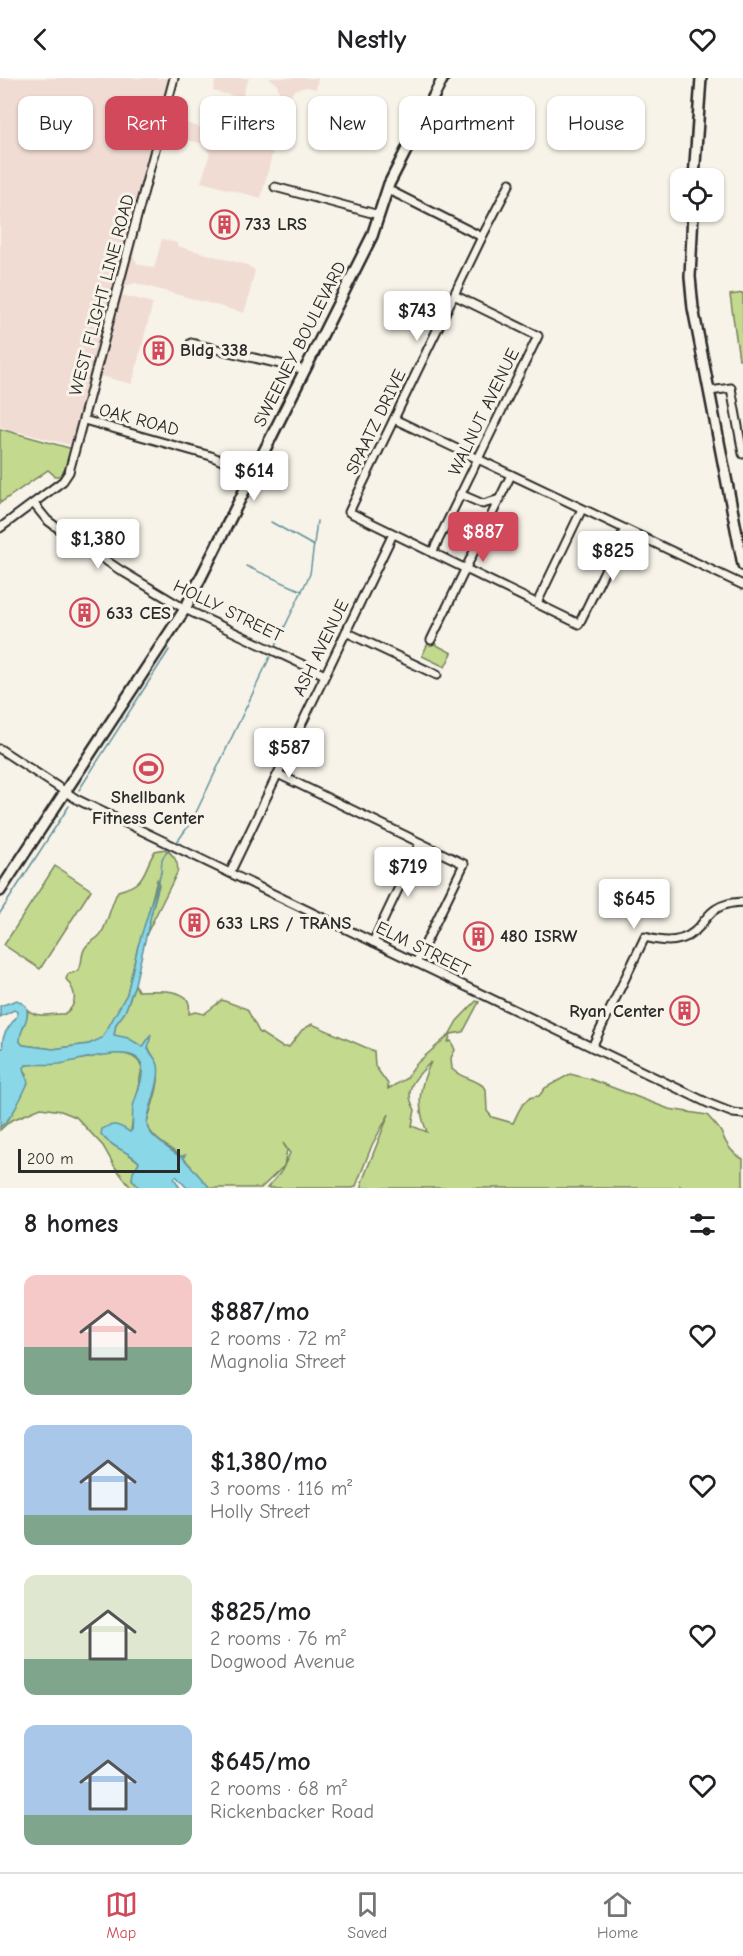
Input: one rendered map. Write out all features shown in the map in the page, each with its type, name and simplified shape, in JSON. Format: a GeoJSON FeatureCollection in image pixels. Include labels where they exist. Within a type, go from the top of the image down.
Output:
{"type":"FeatureCollection","features":[{"type":"Feature","properties":{"kind":"main road"},"geometry":{"type":"LineString","coordinates":[[695,168],[701,78]]}},
{"type":"Feature","properties":{"kind":"main road","name":"SWEENEY BOULEVARD"},"geometry":{"type":"LineString","coordinates":[[0,891],[185,609],[372,236],[387,189],[440,79]]}},
{"type":"Feature","properties":{"kind":"main road"},"geometry":{"type":"LineString","coordinates":[[693,222],[690,277],[693,308],[743,565]]}},
{"type":"Feature","properties":{"kind":"street","name":"WEST FLIGHT LINE ROAD"},"geometry":{"type":"LineString","coordinates":[[0,528],[63,481],[69,472],[174,78]]}},
{"type":"Feature","properties":{"kind":"street","name":"SPAATZ DRIVE"},"geometry":{"type":"LineString","coordinates":[[393,534],[350,512],[510,183]]}},
{"type":"Feature","properties":{"kind":"street"},"geometry":{"type":"LineString","coordinates":[[275,187],[379,215]]}},
{"type":"Feature","properties":{"kind":"street"},"geometry":{"type":"LineString","coordinates":[[387,189],[482,237]]}},
{"type":"Feature","properties":{"kind":"street","name":"WALNUT AVENUE"},"geometry":{"type":"LineString","coordinates":[[432,553],[538,336],[454,295]]}},
{"type":"Feature","properties":{"kind":"street"},"geometry":{"type":"LineString","coordinates":[[191,343],[306,370]]}},
{"type":"Feature","properties":{"kind":"street"},"geometry":{"type":"LineString","coordinates":[[710,391],[731,388],[743,454]]}},
{"type":"Feature","properties":{"kind":"street"},"geometry":{"type":"LineString","coordinates":[[394,418],[743,585]]}},
{"type":"Feature","properties":{"kind":"street","name":"OAK ROAD"},"geometry":{"type":"LineString","coordinates":[[84,420],[211,456],[253,475]]}},
{"type":"Feature","properties":{"kind":"street"},"geometry":{"type":"LineString","coordinates":[[431,640],[511,475]]}},
{"type":"Feature","properties":{"kind":"street"},"geometry":{"type":"LineString","coordinates":[[460,494],[483,504],[500,499]]}},
{"type":"Feature","properties":{"kind":"street","name":"HOLLY STREET"},"geometry":{"type":"LineString","coordinates":[[34,504],[58,529],[185,609],[325,675]]}},
{"type":"Feature","properties":{"kind":"street"},"geometry":{"type":"LineString","coordinates":[[537,603],[582,509]]}},
{"type":"Feature","properties":{"kind":"street"},"geometry":{"type":"LineString","coordinates":[[393,534],[579,624],[625,530]]}},
{"type":"Feature","properties":{"kind":"street","name":"ASH AVENUE"},"geometry":{"type":"LineString","coordinates":[[230,873],[393,534]]}},
{"type":"Feature","properties":{"kind":"street"},"geometry":{"type":"LineString","coordinates":[[346,632],[437,675]]}},
{"type":"Feature","properties":{"kind":"street","name":"ELM STREET"},"geometry":{"type":"LineString","coordinates":[[0,749],[65,793],[710,1104],[733,1113],[743,1114]]}},
{"type":"Feature","properties":{"kind":"street"},"geometry":{"type":"LineString","coordinates":[[278,774],[464,864],[416,963]]}},
{"type":"Feature","properties":{"kind":"street"},"geometry":{"type":"LineString","coordinates":[[373,942],[420,843]]}},
{"type":"Feature","properties":{"kind":"street"},"geometry":{"type":"LineString","coordinates":[[592,1047],[645,937],[671,942],[682,939],[692,934],[715,909],[728,903],[743,902]]}},
{"type":"Feature","properties":{"kind":"shaded area"},"geometry":{"type":"Polygon","coordinates":[[[0,78],[177,78],[172,96],[105,96],[105,150],[159,150],[139,225],[141,227],[134,258],[138,264],[154,268],[162,239],[177,243],[177,246],[247,265],[255,270],[244,313],[135,283],[125,286],[122,295],[153,303],[132,384],[100,376],[82,448],[0,427],[0,78]]]}},
{"type":"Feature","properties":{"kind":"shaded area"},"geometry":{"type":"Polygon","coordinates":[[[216,78],[249,78],[244,96],[213,91],[216,78]]]}},
{"type":"Feature","properties":{"kind":"shaded area"},"geometry":{"type":"Polygon","coordinates":[[[269,78],[318,79],[316,89],[306,87],[295,90],[291,96],[278,96],[277,85],[269,78]]]}},
{"type":"Feature","properties":{"kind":"shaded area"},"geometry":{"type":"Polygon","coordinates":[[[188,124],[200,127],[200,143],[188,140],[188,124]]]}},
{"type":"Feature","properties":{"kind":"shaded area"},"geometry":{"type":"Polygon","coordinates":[[[273,150],[261,198],[201,182],[210,153],[207,151],[273,150]]]}},
{"type":"Feature","properties":{"kind":"green space"},"geometry":{"type":"Polygon","coordinates":[[[743,293],[743,358],[739,359],[730,295],[743,293]]]}},
{"type":"Feature","properties":{"kind":"green space"},"geometry":{"type":"Polygon","coordinates":[[[0,429],[73,449],[61,476],[55,476],[48,470],[0,503],[0,429]]]}},
{"type":"Feature","properties":{"kind":"green space"},"geometry":{"type":"Polygon","coordinates":[[[429,641],[452,653],[445,667],[422,656],[429,641]]]}},
{"type":"Feature","properties":{"kind":"green space"},"geometry":{"type":"Polygon","coordinates":[[[165,849],[175,859],[178,866],[177,873],[144,939],[159,885],[157,880],[127,994],[102,1039],[89,1044],[53,1049],[23,1045],[20,1038],[28,1010],[40,1015],[64,1014],[72,1006],[74,993],[66,979],[68,974],[78,970],[85,948],[102,932],[118,891],[139,881],[155,851],[165,849]]]}},
{"type":"Feature","properties":{"kind":"green space"},"geometry":{"type":"Polygon","coordinates":[[[55,866],[91,890],[40,969],[4,945],[55,866]]]}},
{"type":"Feature","properties":{"kind":"green space"},"geometry":{"type":"Polygon","coordinates":[[[135,984],[138,991],[167,991],[182,995],[189,1004],[189,1014],[195,1012],[204,1014],[222,1000],[247,1009],[259,1032],[282,1047],[289,1047],[302,1030],[312,1024],[374,1051],[375,1066],[388,1084],[388,1089],[407,1078],[416,1064],[449,1035],[457,1021],[476,1001],[479,1002],[463,1032],[451,1034],[448,1042],[451,1041],[455,1050],[451,1058],[452,1069],[486,1089],[487,1111],[492,1117],[513,1123],[525,1101],[539,1096],[545,1088],[570,1074],[590,1079],[669,1109],[707,1115],[719,1129],[730,1148],[743,1159],[743,1188],[682,1188],[680,1186],[680,1188],[362,1188],[362,1182],[389,1114],[372,1145],[356,1186],[353,1188],[267,1188],[284,1166],[261,1188],[210,1188],[187,1162],[152,1134],[149,1128],[147,1122],[158,1078],[157,1064],[147,1042],[143,1047],[114,1035],[116,1024],[125,1012],[135,984]],[[431,1062],[412,1083],[410,1095],[415,1110],[412,1126],[427,1132],[421,1113],[420,1096],[431,1062]],[[283,1143],[287,1150],[284,1165],[290,1153],[283,1143]]]}},
{"type":"Feature","properties":{"kind":"green space"},"geometry":{"type":"Polygon","coordinates":[[[107,1053],[132,1056],[142,1067],[127,1153],[139,1162],[132,1179],[139,1188],[131,1188],[103,1146],[76,1117],[61,1111],[41,1108],[10,1121],[0,1130],[21,1096],[27,1074],[23,1068],[26,1065],[89,1058],[107,1053]]]}},
{"type":"Feature","properties":{"kind":"water"},"geometry":{"type":"Polygon","coordinates":[[[161,872],[135,984],[125,1012],[116,1024],[114,1035],[128,1038],[143,1047],[151,1034],[148,1049],[157,1063],[159,1073],[148,1117],[148,1129],[180,1157],[185,1155],[183,1158],[210,1188],[187,1188],[176,1176],[174,1178],[180,1188],[139,1188],[132,1179],[139,1162],[109,1143],[101,1134],[102,1129],[113,1125],[130,1132],[132,1130],[133,1107],[141,1082],[142,1066],[138,1059],[129,1055],[104,1055],[59,1064],[26,1065],[24,1068],[28,1083],[13,1113],[0,1127],[0,1048],[3,1048],[4,1035],[17,1016],[17,1012],[14,1010],[0,1017],[0,1006],[17,1000],[26,1006],[27,1016],[20,1037],[23,1045],[53,1049],[89,1044],[102,1038],[127,994],[138,946],[161,872]]]}},
{"type":"Feature","properties":{"kind":"waterway"},"geometry":{"type":"LineString","coordinates":[[482,228],[496,202]]}},
{"type":"Feature","properties":{"kind":"waterway"},"geometry":{"type":"LineString","coordinates":[[276,645],[310,574],[317,521]]}},
{"type":"Feature","properties":{"kind":"waterway"},"geometry":{"type":"LineString","coordinates":[[271,522],[314,546]]}},
{"type":"Feature","properties":{"kind":"waterway"},"geometry":{"type":"LineString","coordinates":[[246,566],[302,591]]}},
{"type":"Feature","properties":{"kind":"waterway"},"geometry":{"type":"LineString","coordinates":[[79,790],[169,650]]}},
{"type":"Feature","properties":{"kind":"waterway"},"geometry":{"type":"LineString","coordinates":[[177,842],[192,821],[270,657]]}},
{"type":"Feature","properties":{"kind":"waterway"},"geometry":{"type":"LineString","coordinates":[[0,913],[69,806]]}},
{"type":"Feature","properties":{"kind":"waterway"},"geometry":{"type":"LineString","coordinates":[[161,873],[162,859],[167,851]]}},
{"type":"Feature","properties":{"kind":"place","name":"733 LRS"},"geometry":{"type":"Point","coordinates":[224,224]}},
{"type":"Feature","properties":{"kind":"place","name":"Bldg 338"},"geometry":{"type":"Point","coordinates":[159,350]}},
{"type":"Feature","properties":{"kind":"place","name":"633 CES"},"geometry":{"type":"Point","coordinates":[85,613]}},
{"type":"Feature","properties":{"kind":"place","name":"Shellbank Fitness Center"},"geometry":{"type":"Point","coordinates":[148,768]}},
{"type":"Feature","properties":{"kind":"place","name":"633 LRS / TRANS"},"geometry":{"type":"Point","coordinates":[195,923]}},
{"type":"Feature","properties":{"kind":"place","name":"480 ISRW"},"geometry":{"type":"Point","coordinates":[479,936]}},
{"type":"Feature","properties":{"kind":"place","name":"Ryan Center"},"geometry":{"type":"Point","coordinates":[685,1011]}}]}
